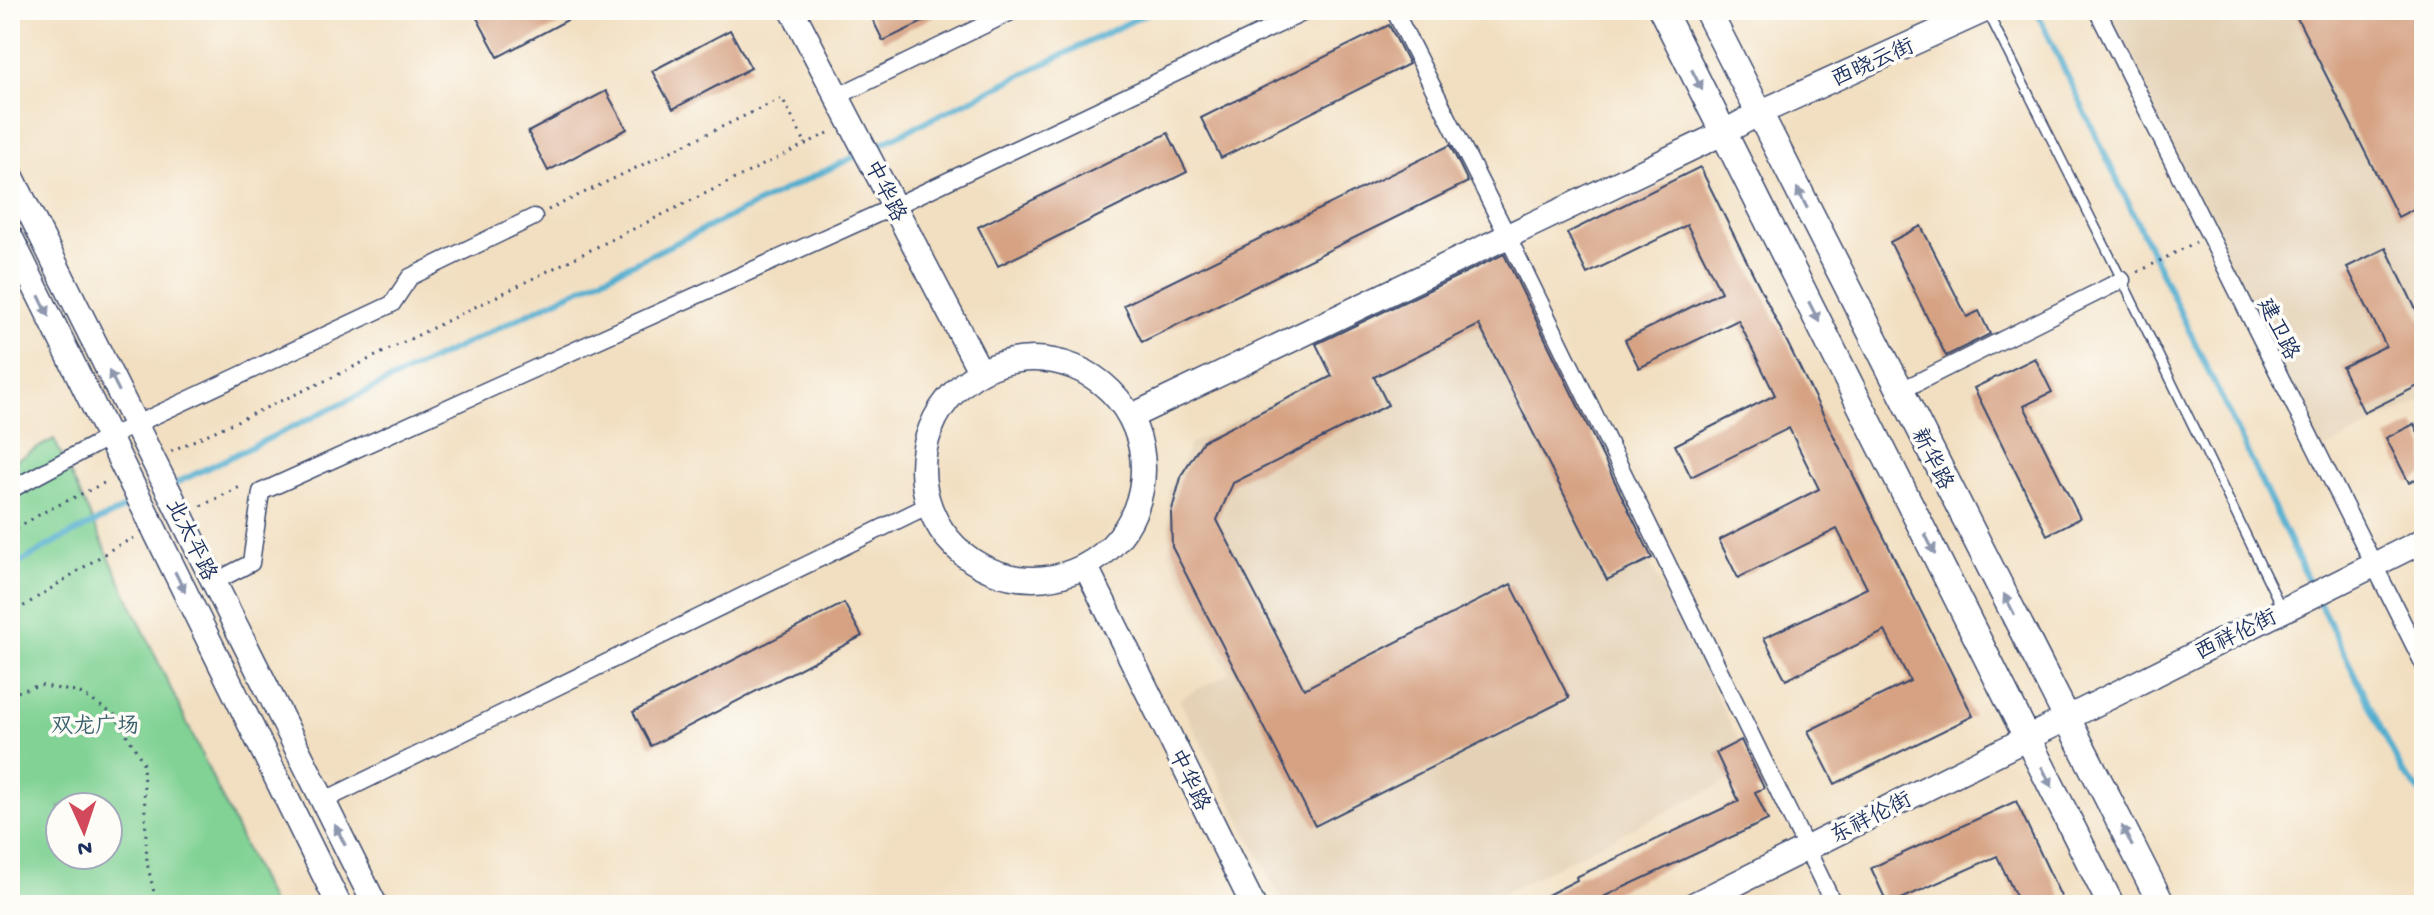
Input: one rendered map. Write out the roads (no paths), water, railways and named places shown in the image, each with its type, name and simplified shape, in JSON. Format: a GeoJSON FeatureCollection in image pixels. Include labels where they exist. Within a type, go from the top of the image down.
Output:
{"type":"FeatureCollection","features":[{"type":"Feature","properties":{"kind":"main road"},"geometry":{"type":"LineString","coordinates":[[1662,10],[1723,133],[2047,727],[2111,905]]}},
{"type":"Feature","properties":{"kind":"main road","name":"新华路"},"geometry":{"type":"LineString","coordinates":[[1707,10],[1900,391],[2047,727],[2162,905]]}},
{"type":"Feature","properties":{"kind":"street","name":"中华路"},"geometry":{"type":"LineString","coordinates":[[792,10],[980,371]]}},
{"type":"Feature","properties":{"kind":"street"},"geometry":{"type":"LineString","coordinates":[[838,96],[1015,10]]}},
{"type":"Feature","properties":{"kind":"street"},"geometry":{"type":"LineString","coordinates":[[214,582],[251,563],[261,492],[895,206],[1309,10]]}},
{"type":"Feature","properties":{"kind":"street"},"geometry":{"type":"LineString","coordinates":[[1394,10],[1834,905]]}},
{"type":"Feature","properties":{"kind":"street","name":"西晓云街"},"geometry":{"type":"LineString","coordinates":[[1132,416],[1759,113],[1986,10]]}},
{"type":"Feature","properties":{"kind":"street","name":"建卫路"},"geometry":{"type":"LineString","coordinates":[[2097,10],[2424,665]]}},
{"type":"Feature","properties":{"kind":"street","name":"北太平路"},"geometry":{"type":"LineString","coordinates":[[10,173],[375,905]]}},
{"type":"Feature","properties":{"kind":"street"},"geometry":{"type":"LineString","coordinates":[[10,490],[109,437],[392,304],[410,277],[534,217]]}},
{"type":"Feature","properties":{"kind":"street","name":"北太平路"},"geometry":{"type":"LineString","coordinates":[[10,236],[339,905]]}},
{"type":"Feature","properties":{"kind":"street"},"geometry":{"type":"LineString","coordinates":[[1900,391],[2122,280]]}},
{"type":"Feature","properties":{"kind":"street"},"geometry":{"type":"LineString","coordinates":[[1013,359],[1048,359],[1071,365],[1110,389],[1132,416],[1143,449],[1144,484],[1133,517],[1113,546],[1086,567],[1051,578],[1015,578],[981,567],[952,545],[931,515],[922,480],[924,447],[935,416],[954,390],[980,371],[1013,359]]}},
{"type":"Feature","properties":{"kind":"street"},"geometry":{"type":"LineString","coordinates":[[323,801],[929,505]]}},
{"type":"Feature","properties":{"kind":"street","name":"西祥伦街"},"geometry":{"type":"LineString","coordinates":[[2047,727],[2424,540]]}},
{"type":"Feature","properties":{"kind":"street","name":"中华路"},"geometry":{"type":"LineString","coordinates":[[1086,567],[1253,905]]}},
{"type":"Feature","properties":{"kind":"street","name":"东祥伦街"},"geometry":{"type":"LineString","coordinates":[[1693,905],[2047,727]]}},
{"type":"Feature","properties":{"kind":"lane"},"geometry":{"type":"LineString","coordinates":[[1986,10],[2122,280],[2282,610]]}},
{"type":"Feature","properties":{"kind":"waterway"},"geometry":{"type":"LineString","coordinates":[[870,149],[1154,10]]}},
{"type":"Feature","properties":{"kind":"waterway"},"geometry":{"type":"LineString","coordinates":[[2036,10],[2313,590]]}},
{"type":"Feature","properties":{"kind":"waterway"},"geometry":{"type":"LineString","coordinates":[[170,486],[860,154]]}},
{"type":"Feature","properties":{"kind":"waterway"},"geometry":{"type":"LineString","coordinates":[[10,569],[51,544],[135,503]]}},
{"type":"Feature","properties":{"kind":"waterway"},"geometry":{"type":"LineString","coordinates":[[2318,600],[2403,773],[2424,796]]}},
{"type":"Feature","properties":{"kind":"park label","name":"双龙广场"},"geometry":{"type":"Point","coordinates":[95,724]}}]}
